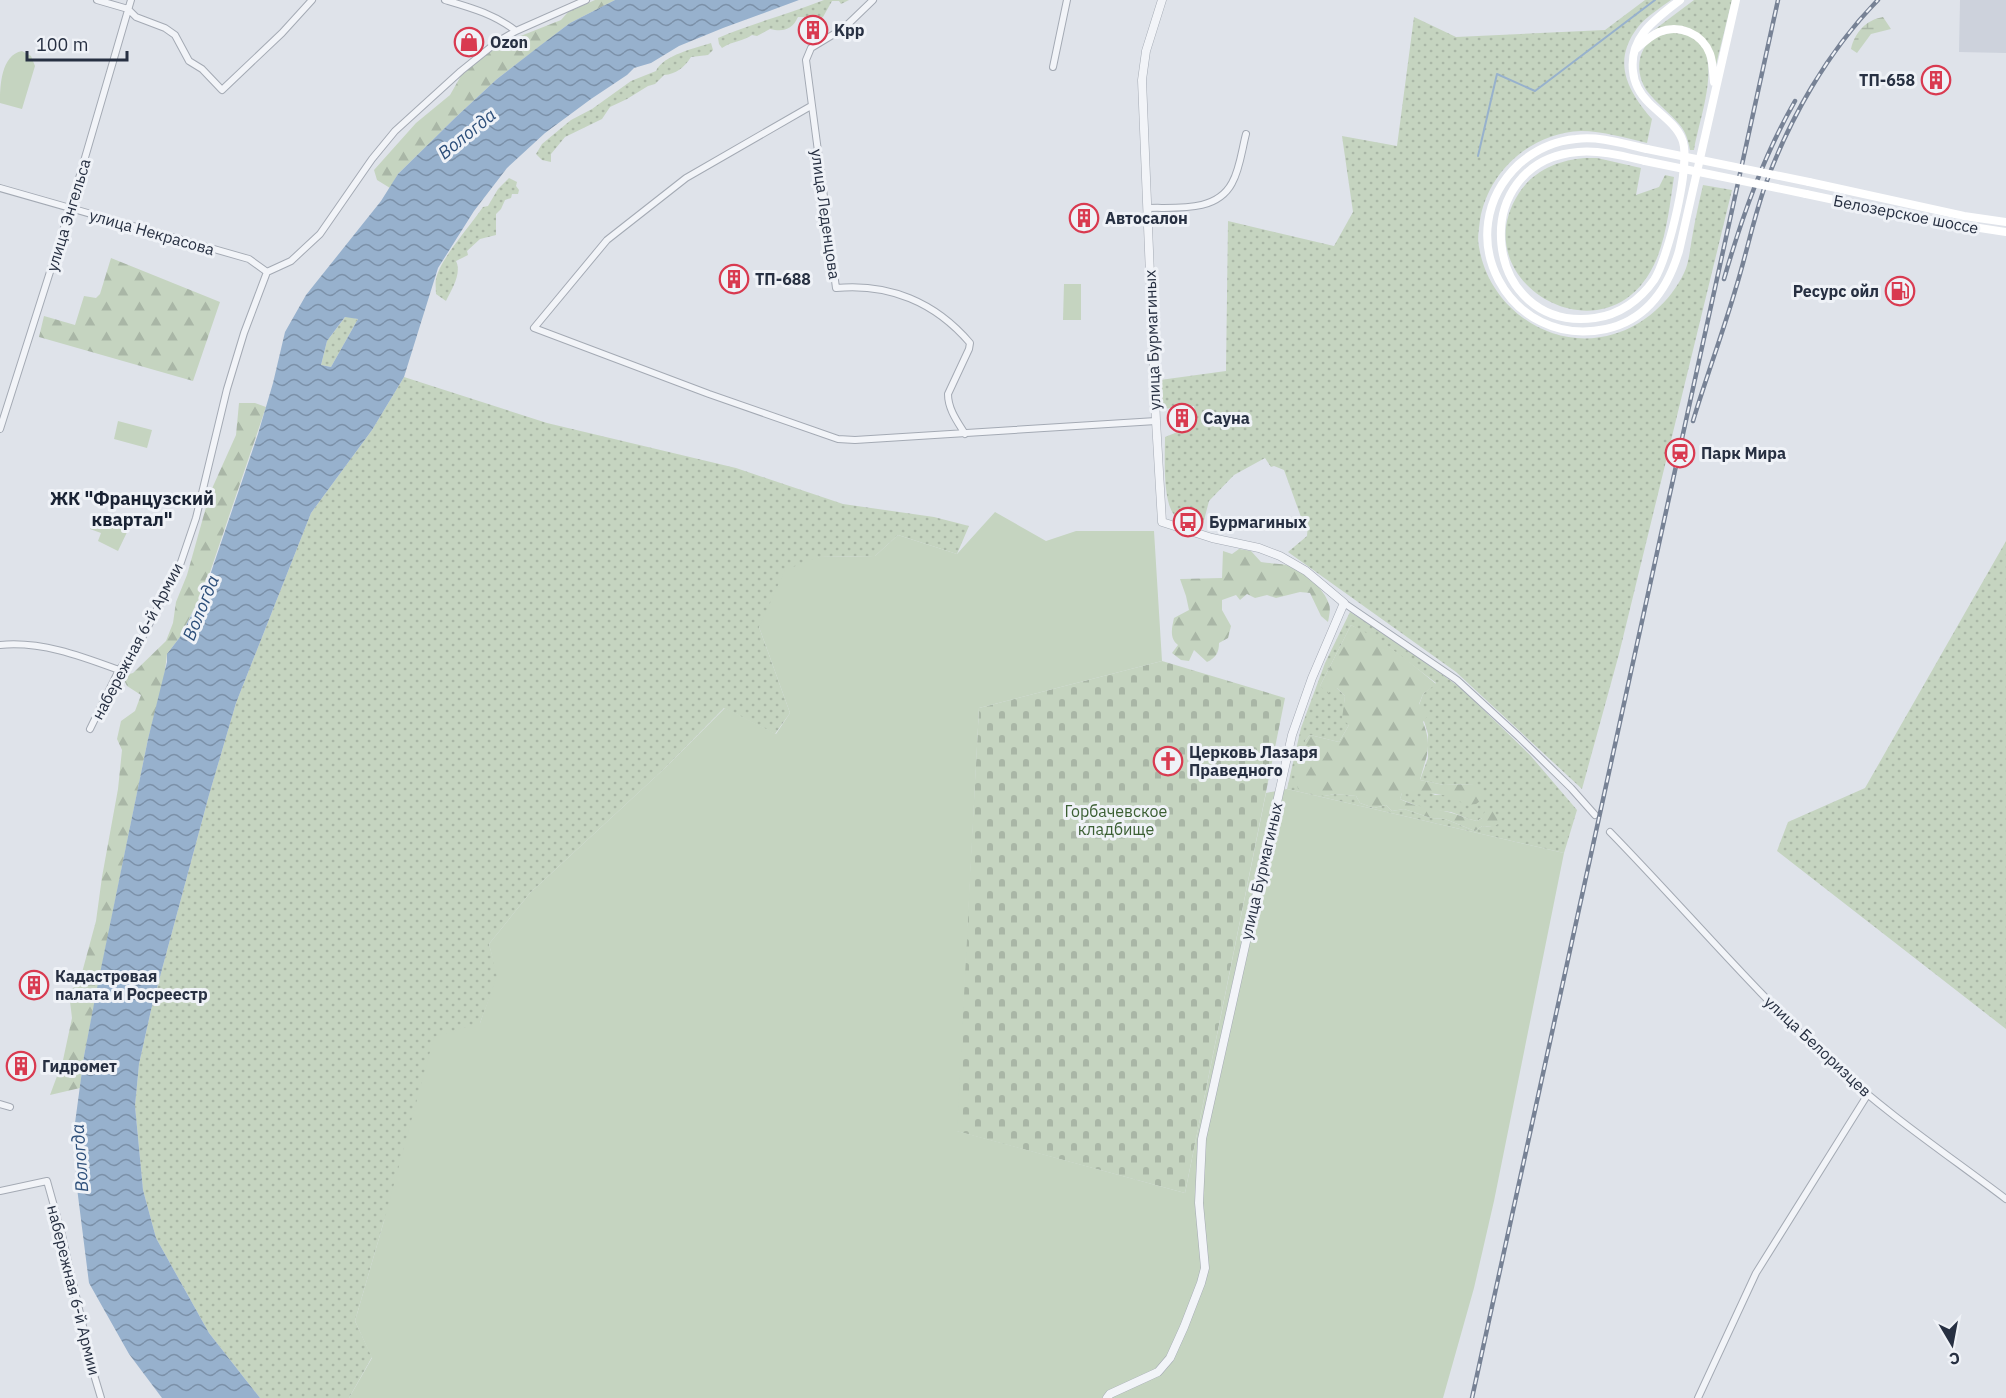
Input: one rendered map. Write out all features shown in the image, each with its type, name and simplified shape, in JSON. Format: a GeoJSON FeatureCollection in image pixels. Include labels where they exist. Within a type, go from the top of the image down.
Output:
{"type":"FeatureCollection","features":[{"type":"Feature","properties":{"kind":"main road"},"geometry":{"type":"LineString","coordinates":[[1634,52],[1647,27],[1680,0]]}},
{"type":"Feature","properties":{"kind":"main road","name":"Белозерское шоссе"},"geometry":{"type":"LineString","coordinates":[[1736,0],[1715,88],[1679,251],[1672,274],[1659,295],[1648,308],[1631,320],[1593,332],[1553,327],[1529,315],[1502,288],[1494,272],[1488,250],[1490,212],[1504,181],[1532,154],[1558,142],[1578,138],[1594,138],[1647,149],[1809,182],[1928,208],[2006,222]]}},
{"type":"Feature","properties":{"kind":"main road"},"geometry":{"type":"LineString","coordinates":[[1634,52],[1647,39],[1661,31],[1676,29],[1693,34],[1703,42],[1710,54],[1715,88]]}},
{"type":"Feature","properties":{"kind":"main road","name":"Белозерское шоссе"},"geometry":{"type":"LineString","coordinates":[[1634,52],[1633,72],[1637,88],[1644,98],[1675,128],[1685,147],[1682,181],[1662,265],[1653,281],[1638,299],[1606,316],[1584,319],[1566,317],[1548,311],[1529,299],[1511,278],[1504,263],[1500,245],[1500,230],[1504,208],[1518,183],[1545,161],[1567,153],[1597,152],[1645,161],[1806,194],[1934,221],[2006,232]]}},
{"type":"Feature","properties":{"kind":"main road"},"geometry":{"type":"LineString","coordinates":[[1928,208],[1934,221]]}},
{"type":"Feature","properties":{"kind":"street"},"geometry":{"type":"LineString","coordinates":[[97,0],[128,9],[136,17],[165,28],[175,35],[189,61],[202,69],[222,90],[282,33],[312,0]]}},
{"type":"Feature","properties":{"kind":"street","name":"улица Энгельса"},"geometry":{"type":"LineString","coordinates":[[0,429],[70,209],[131,0]]}},
{"type":"Feature","properties":{"kind":"street"},"geometry":{"type":"LineString","coordinates":[[446,0],[488,13],[516,31]]}},
{"type":"Feature","properties":{"kind":"street"},"geometry":{"type":"LineString","coordinates":[[267,272],[291,261],[320,234],[372,159],[395,131],[420,107],[497,42],[516,31],[586,0]]}},
{"type":"Feature","properties":{"kind":"street","name":"улица Леденцова"},"geometry":{"type":"LineString","coordinates":[[873,0],[844,28],[816,44],[808,53],[806,68],[836,288],[870,287],[902,295],[934,310],[970,343],[950,389],[948,401],[952,414],[965,434]]}},
{"type":"Feature","properties":{"kind":"street"},"geometry":{"type":"LineString","coordinates":[[1053,67],[1066,0]]}},
{"type":"Feature","properties":{"kind":"street","name":"улица Бурмагиных"},"geometry":{"type":"LineString","coordinates":[[1107,1398],[1110,1394],[1158,1372],[1170,1358],[1185,1328],[1201,1283],[1205,1268],[1199,1203],[1202,1139],[1292,735],[1312,678],[1344,603],[1306,571],[1281,556],[1162,522],[1142,73],[1149,36],[1162,0]]}},
{"type":"Feature","properties":{"kind":"street"},"geometry":{"type":"LineString","coordinates":[[811,106],[686,178],[607,240],[534,328],[698,391],[838,439],[965,434],[1156,421]]}},
{"type":"Feature","properties":{"kind":"street"},"geometry":{"type":"LineString","coordinates":[[1147,208],[1196,206],[1217,200],[1233,181],[1246,134]]}},
{"type":"Feature","properties":{"kind":"street","name":"улица Некрасова"},"geometry":{"type":"LineString","coordinates":[[0,188],[249,259],[267,272]]}},
{"type":"Feature","properties":{"kind":"street","name":"набережная 6-й Армии"},"geometry":{"type":"LineString","coordinates":[[90,729],[119,670],[141,640],[180,566],[196,518],[227,389],[244,333],[267,272]]}},
{"type":"Feature","properties":{"kind":"street"},"geometry":{"type":"LineString","coordinates":[[1344,603],[1457,680],[1519,737],[1595,815]]}},
{"type":"Feature","properties":{"kind":"street"},"geometry":{"type":"LineString","coordinates":[[0,645],[15,643],[66,651],[119,670]]}},
{"type":"Feature","properties":{"kind":"street","name":"улица Белоризцев"},"geometry":{"type":"LineString","coordinates":[[1610,832],[1834,1066],[2006,1199]]}},
{"type":"Feature","properties":{"kind":"street"},"geometry":{"type":"LineString","coordinates":[[1698,1398],[1756,1273],[1868,1094]]}},
{"type":"Feature","properties":{"kind":"street"},"geometry":{"type":"LineString","coordinates":[[0,1104],[10,1107]]}},
{"type":"Feature","properties":{"kind":"street","name":"набережная 6-й Армии"},"geometry":{"type":"LineString","coordinates":[[0,1191],[47,1181],[61,1231],[94,1378],[101,1398]]}},
{"type":"Feature","properties":{"kind":"shaded area"},"geometry":{"type":"Polygon","coordinates":[[[1960,0],[2006,0],[2006,53],[1959,52],[1960,0]]]}},
{"type":"Feature","properties":{"kind":"green space"},"geometry":{"type":"Polygon","coordinates":[[[595,0],[615,0],[570,23],[497,79],[398,174],[390,188],[377,180],[374,170],[416,123],[450,95],[462,74],[476,62],[498,45],[561,20],[568,12],[595,0]]]}},
{"type":"Feature","properties":{"kind":"green space"},"geometry":{"type":"Polygon","coordinates":[[[824,0],[849,0],[841,4],[839,1],[832,1],[823,17],[818,20],[798,17],[787,29],[770,29],[722,48],[719,44],[718,38],[824,0]]]}},
{"type":"Feature","properties":{"kind":"green space"},"geometry":{"type":"Polygon","coordinates":[[[1645,0],[1671,0],[1638,27],[1625,52],[1624,64],[1630,87],[1652,119],[1647,143],[1606,133],[1581,131],[1563,133],[1529,147],[1502,171],[1492,186],[1485,202],[1478,234],[1485,269],[1496,289],[1510,307],[1527,321],[1547,331],[1569,337],[1591,338],[1625,330],[1645,319],[1664,302],[1686,269],[1703,185],[1732,190],[1619,654],[1582,789],[1456,672],[1288,552],[1307,536],[1308,524],[1301,517],[1284,470],[1271,467],[1265,458],[1234,475],[1209,501],[1202,528],[1176,517],[1168,502],[1166,491],[1165,437],[1185,429],[1191,421],[1190,414],[1195,413],[1194,406],[1162,409],[1160,380],[1226,371],[1228,221],[1334,246],[1353,212],[1342,136],[1397,146],[1414,17],[1456,37],[1605,30],[1645,0]]]}},
{"type":"Feature","properties":{"kind":"green space"},"geometry":{"type":"Polygon","coordinates":[[[1694,0],[1732,0],[1715,69],[1694,31],[1654,30],[1694,0]]]}},
{"type":"Feature","properties":{"kind":"green space"},"geometry":{"type":"Polygon","coordinates":[[[1883,17],[1891,29],[1871,34],[1857,53],[1851,49],[1855,37],[1866,24],[1883,17]]]}},
{"type":"Feature","properties":{"kind":"green space"},"geometry":{"type":"Polygon","coordinates":[[[1673,32],[1690,36],[1699,42],[1705,52],[1708,65],[1706,94],[1694,150],[1690,150],[1681,127],[1647,91],[1639,69],[1641,54],[1649,42],[1656,37],[1673,32]]]}},
{"type":"Feature","properties":{"kind":"green space"},"geometry":{"type":"Polygon","coordinates":[[[711,43],[713,50],[708,55],[691,57],[679,70],[664,75],[655,84],[610,107],[602,119],[565,137],[551,154],[551,162],[542,160],[536,154],[542,144],[571,120],[592,109],[631,81],[656,71],[660,65],[673,56],[711,43]]]}},
{"type":"Feature","properties":{"kind":"green space"},"geometry":{"type":"Polygon","coordinates":[[[22,51],[31,56],[35,66],[22,109],[0,103],[3,72],[10,58],[22,51]]]}},
{"type":"Feature","properties":{"kind":"green space"},"geometry":{"type":"Polygon","coordinates":[[[1597,158],[1641,168],[1636,195],[1659,187],[1665,175],[1674,177],[1668,218],[1657,258],[1636,291],[1608,307],[1578,310],[1549,301],[1525,283],[1509,257],[1506,226],[1519,193],[1532,178],[1557,164],[1597,158]]]}},
{"type":"Feature","properties":{"kind":"green space"},"geometry":{"type":"Polygon","coordinates":[[[509,178],[517,182],[518,194],[512,194],[511,198],[505,200],[496,214],[496,235],[480,239],[467,251],[468,255],[456,261],[457,276],[446,301],[436,294],[436,281],[443,262],[483,207],[488,206],[498,189],[509,178]]]}},
{"type":"Feature","properties":{"kind":"green space"},"geometry":{"type":"Polygon","coordinates":[[[111,258],[220,302],[193,381],[39,337],[44,316],[75,325],[84,296],[96,298],[100,294],[111,258]]]}},
{"type":"Feature","properties":{"kind":"green space"},"geometry":{"type":"Polygon","coordinates":[[[1064,284],[1081,284],[1081,320],[1063,320],[1064,284]]]}},
{"type":"Feature","properties":{"kind":"green space"},"geometry":{"type":"Polygon","coordinates":[[[346,316],[358,319],[331,367],[321,365],[327,341],[346,316]]]}},
{"type":"Feature","properties":{"kind":"green space"},"geometry":{"type":"Polygon","coordinates":[[[404,377],[547,423],[736,468],[843,504],[934,517],[969,526],[957,554],[898,535],[875,556],[819,557],[759,627],[790,713],[775,734],[724,708],[665,768],[530,893],[489,944],[498,976],[480,1023],[384,1221],[355,1321],[372,1357],[349,1398],[260,1398],[209,1333],[156,1238],[143,1190],[135,1106],[139,1064],[151,1010],[236,703],[311,513],[372,430],[404,377]]]}},
{"type":"Feature","properties":{"kind":"green space"},"geometry":{"type":"Polygon","coordinates":[[[239,403],[255,403],[266,407],[205,587],[180,637],[167,654],[164,679],[148,739],[114,906],[84,1056],[80,1088],[50,1095],[63,1060],[72,1018],[69,993],[80,980],[96,921],[118,789],[122,750],[117,739],[121,721],[135,711],[141,695],[127,686],[122,676],[133,673],[166,641],[210,493],[236,435],[239,403]]]}},
{"type":"Feature","properties":{"kind":"green space"},"geometry":{"type":"Polygon","coordinates":[[[118,421],[152,430],[147,448],[114,439],[118,421]]]}},
{"type":"Feature","properties":{"kind":"green space"},"geometry":{"type":"Polygon","coordinates":[[[995,512],[1046,541],[1076,531],[1154,531],[1162,661],[979,708],[957,1131],[1185,1193],[1266,793],[1287,789],[1564,853],[1494,1201],[1474,1288],[1443,1398],[349,1398],[372,1358],[355,1321],[434,1037],[480,1023],[497,976],[489,944],[530,893],[665,768],[725,708],[776,734],[790,713],[759,627],[785,570],[819,557],[875,556],[898,535],[957,554],[995,512]]]}},
{"type":"Feature","properties":{"kind":"green space"},"geometry":{"type":"Polygon","coordinates":[[[97,517],[103,517],[129,528],[118,551],[98,541],[101,533],[90,529],[97,517]]]}},
{"type":"Feature","properties":{"kind":"green space"},"geometry":{"type":"Polygon","coordinates":[[[2006,541],[2006,1029],[1777,851],[1788,822],[1865,788],[2006,541]]]}},
{"type":"Feature","properties":{"kind":"green space"},"geometry":{"type":"Polygon","coordinates":[[[1239,549],[1251,551],[1261,562],[1293,567],[1309,578],[1323,593],[1329,604],[1328,622],[1321,616],[1310,593],[1300,592],[1276,598],[1267,595],[1255,598],[1247,594],[1240,600],[1236,595],[1222,600],[1222,610],[1231,626],[1228,638],[1219,643],[1215,657],[1207,662],[1194,650],[1189,661],[1181,660],[1172,653],[1178,645],[1172,636],[1174,618],[1189,610],[1180,579],[1222,578],[1223,551],[1232,554],[1239,549]]]}},
{"type":"Feature","properties":{"kind":"green space"},"geometry":{"type":"Polygon","coordinates":[[[1350,612],[1406,648],[1462,689],[1530,755],[1577,810],[1564,853],[1287,789],[1301,728],[1325,663],[1350,612]],[[1351,625],[1320,686],[1337,688],[1345,696],[1344,706],[1349,725],[1339,742],[1310,735],[1305,741],[1324,796],[1335,794],[1356,796],[1360,803],[1374,808],[1386,805],[1392,811],[1404,809],[1431,818],[1445,819],[1475,831],[1482,826],[1492,827],[1482,818],[1477,821],[1451,812],[1425,809],[1400,799],[1402,793],[1429,792],[1435,795],[1446,794],[1459,800],[1474,784],[1444,785],[1420,780],[1428,758],[1428,734],[1419,705],[1423,694],[1436,683],[1390,648],[1351,625]]]}},
{"type":"Feature","properties":{"kind":"green space"},"geometry":{"type":"Polygon","coordinates":[[[1351,625],[1385,644],[1436,684],[1423,694],[1419,704],[1429,714],[1423,722],[1428,745],[1420,780],[1444,785],[1474,784],[1483,789],[1483,799],[1476,804],[1465,805],[1451,797],[1435,794],[1402,793],[1400,799],[1477,821],[1482,818],[1485,811],[1493,811],[1497,816],[1498,824],[1492,827],[1482,826],[1475,831],[1445,819],[1431,818],[1404,809],[1392,811],[1386,805],[1374,808],[1360,803],[1356,796],[1335,794],[1324,796],[1298,789],[1296,780],[1299,749],[1310,735],[1339,742],[1349,725],[1342,719],[1345,696],[1337,688],[1328,693],[1320,686],[1351,625]]]}},
{"type":"Feature","properties":{"kind":"green space","name":"Горбачевское кладбище"},"geometry":{"type":"Polygon","coordinates":[[[1162,661],[1285,698],[1185,1193],[956,1131],[979,708],[1162,661]]]}},
{"type":"Feature","properties":{"kind":"water","name":"Вологда"},"geometry":{"type":"Polygon","coordinates":[[[615,0],[799,0],[679,46],[651,63],[634,68],[545,133],[507,168],[474,211],[438,268],[404,377],[372,430],[311,513],[236,703],[151,1010],[139,1064],[135,1106],[143,1190],[156,1238],[209,1333],[260,1398],[162,1398],[129,1354],[89,1283],[76,1180],[75,1123],[84,1056],[98,983],[167,654],[180,637],[206,587],[258,434],[285,332],[306,295],[381,201],[398,174],[497,79],[570,23],[615,0]],[[345,317],[327,341],[321,365],[331,367],[358,319],[345,317]]]}},
{"type":"Feature","properties":{"kind":"waterway"},"geometry":{"type":"LineString","coordinates":[[1478,156],[1497,74],[1535,91],[1655,0]]}},
{"type":"Feature","properties":{"kind":"railway"},"geometry":{"type":"LineString","coordinates":[[1472,1398],[1778,0]]}},
{"type":"Feature","properties":{"kind":"railway"},"geometry":{"type":"LineString","coordinates":[[1693,421],[1739,278],[1761,199],[1775,161],[1812,87],[1843,41],[1878,0]]}},
{"type":"Feature","properties":{"kind":"railway"},"geometry":{"type":"LineString","coordinates":[[1724,279],[1754,188],[1795,101]]}},
{"type":"Feature","properties":{"kind":"place","name":"Kpp"},"geometry":{"type":"Point","coordinates":[813,30]}},
{"type":"Feature","properties":{"kind":"place","name":"Ozon"},"geometry":{"type":"Point","coordinates":[469,42]}},
{"type":"Feature","properties":{"kind":"place","name":"ТП-658"},"geometry":{"type":"Point","coordinates":[1936,80]}},
{"type":"Feature","properties":{"kind":"place","name":"Автосалон"},"geometry":{"type":"Point","coordinates":[1084,218]}},
{"type":"Feature","properties":{"kind":"place","name":"ТП-688"},"geometry":{"type":"Point","coordinates":[734,279]}},
{"type":"Feature","properties":{"kind":"place","name":"Ресурс ойл"},"geometry":{"type":"Point","coordinates":[1900,291]}},
{"type":"Feature","properties":{"kind":"place","name":"Сауна"},"geometry":{"type":"Point","coordinates":[1182,418]}},
{"type":"Feature","properties":{"kind":"place","name":"Парк Мира"},"geometry":{"type":"Point","coordinates":[1680,453]}},
{"type":"Feature","properties":{"kind":"place","name":"Бурмагиных"},"geometry":{"type":"Point","coordinates":[1188,522]}},
{"type":"Feature","properties":{"kind":"place","name":"Церковь Лазаря Праведного"},"geometry":{"type":"Point","coordinates":[1168,761]}},
{"type":"Feature","properties":{"kind":"place","name":"Кадастровая палата и Росреестр"},"geometry":{"type":"Point","coordinates":[34,985]}},
{"type":"Feature","properties":{"kind":"place","name":"Гидромет"},"geometry":{"type":"Point","coordinates":[21,1066]}},
{"type":"Feature","properties":{"kind":"district","name":"ЖК \"Французский квартал\""},"geometry":{"type":"Point","coordinates":[132,509]}}]}
